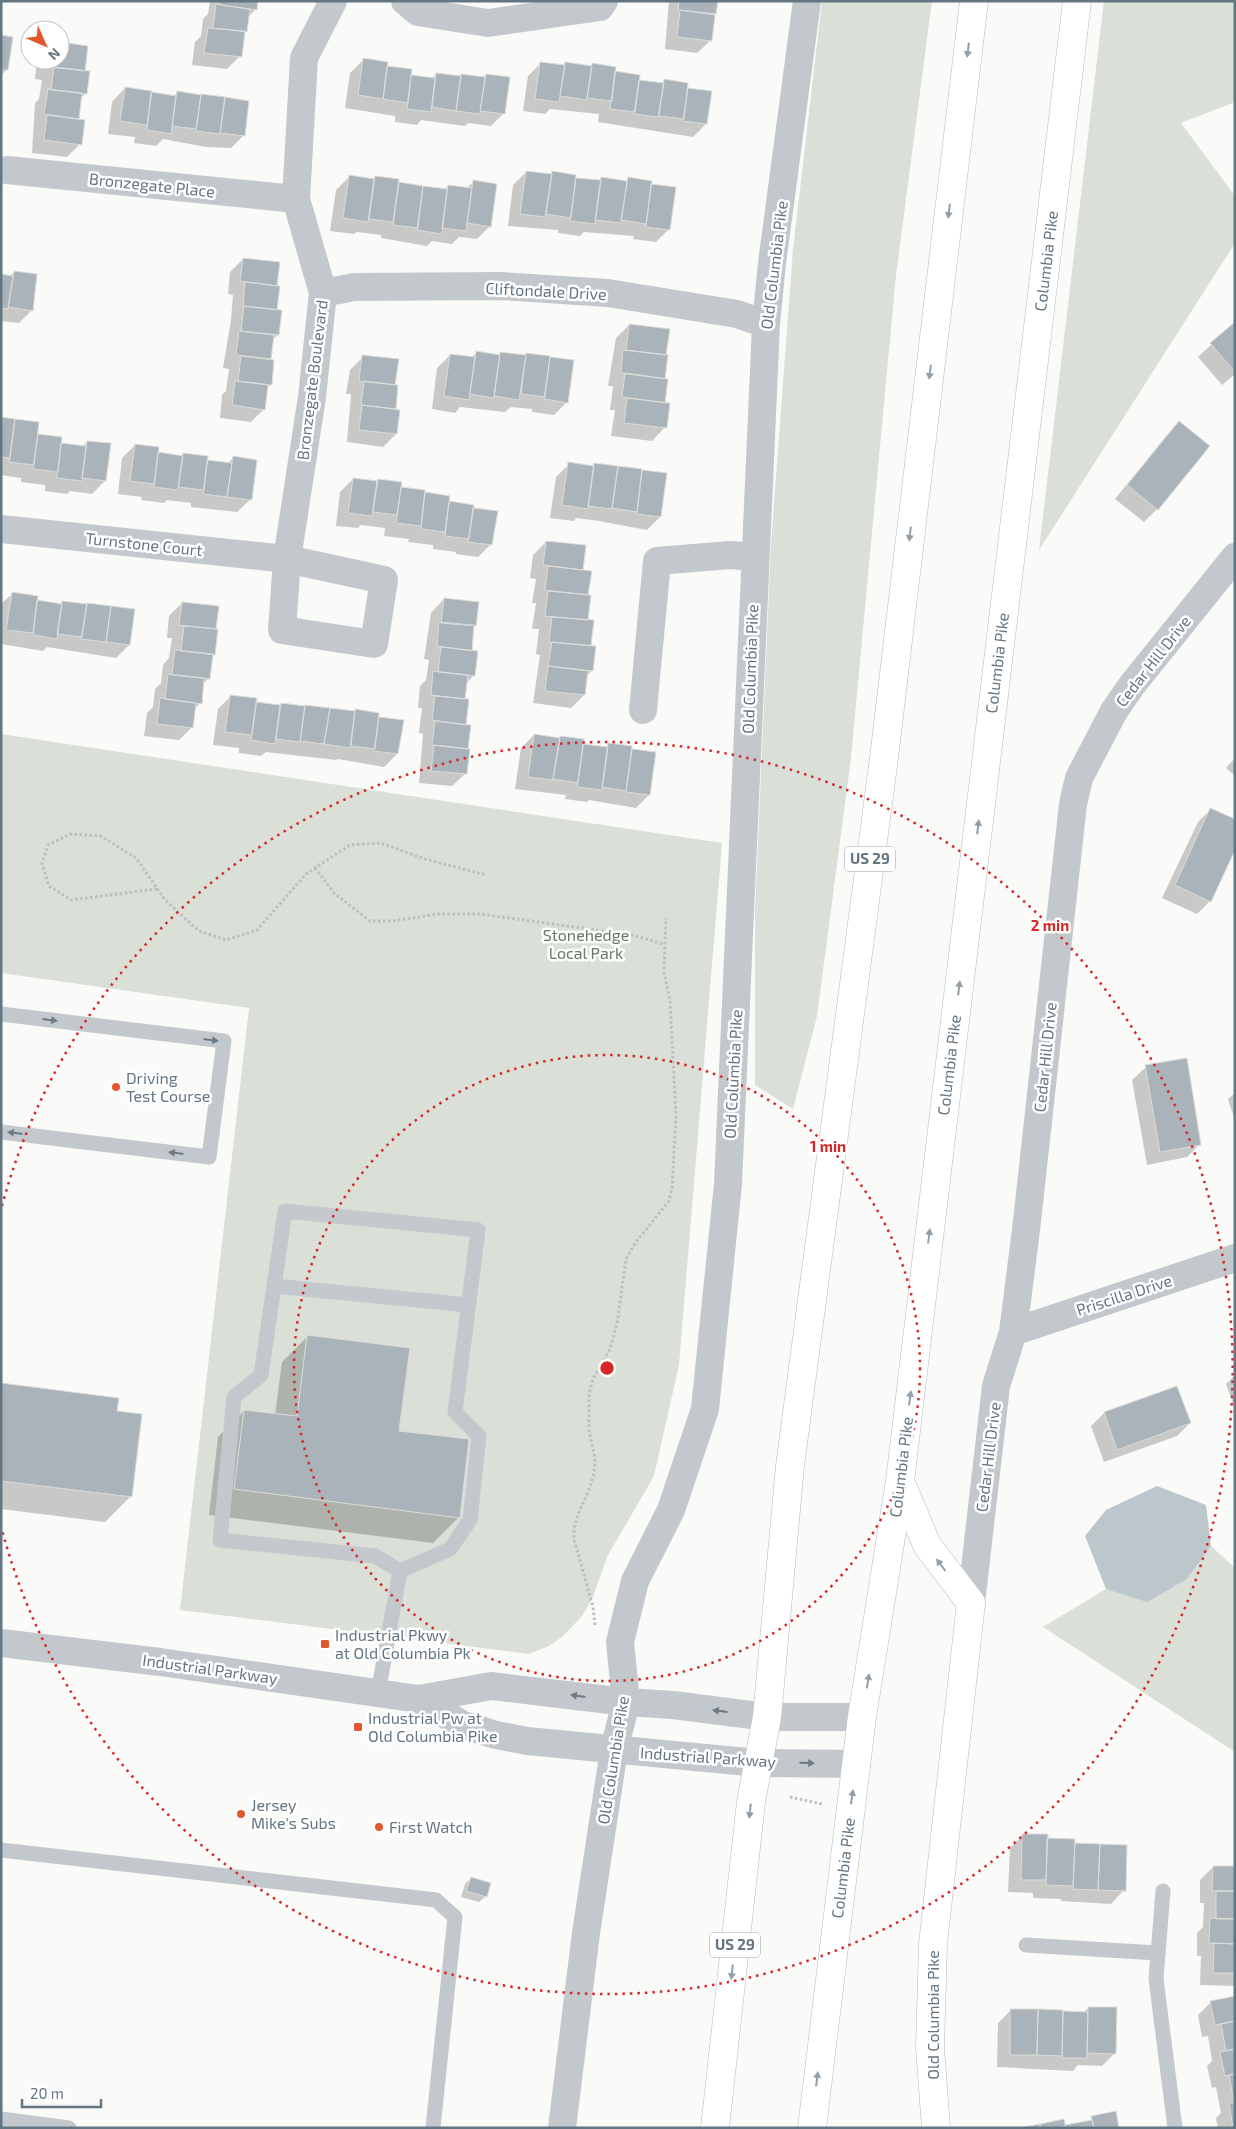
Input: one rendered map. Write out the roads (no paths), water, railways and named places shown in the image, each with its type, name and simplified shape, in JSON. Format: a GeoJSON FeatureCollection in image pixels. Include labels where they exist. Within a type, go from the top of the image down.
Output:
{"type":"FeatureCollection","features":[{"type":"Feature","properties":{"kind":"main road","name":"US 29"},"geometry":{"type":"LineString","coordinates":[[715,2128],[751,1802],[767,1717],[790,1466],[884,758],[974,1]]}},
{"type":"Feature","properties":{"kind":"main road","name":"Columbia Pike"},"geometry":{"type":"LineString","coordinates":[[812,2128],[862,1717],[900,1481],[1076,1]]}},
{"type":"Feature","properties":{"kind":"main road"},"geometry":{"type":"LineString","coordinates":[[900,1481],[927,1545],[971,1603]]}},
{"type":"Feature","properties":{"kind":"main road","name":"Old Columbia Pike"},"geometry":{"type":"LineString","coordinates":[[936,2128],[930,2048],[933,1944],[971,1603]]}},
{"type":"Feature","properties":{"kind":"street","name":"Bronzegate Boulevard"},"geometry":{"type":"LineString","coordinates":[[287,559],[312,396],[323,293],[296,199],[304,58],[333,1]]}},
{"type":"Feature","properties":{"kind":"street"},"geometry":{"type":"LineString","coordinates":[[405,1],[418,12],[488,23],[600,7],[604,1]]}},
{"type":"Feature","properties":{"kind":"street","name":"Old Columbia Pike"},"geometry":{"type":"LineString","coordinates":[[562,2128],[586,1933],[614,1750],[626,1702],[620,1642],[636,1581],[671,1510],[706,1399],[728,1184],[754,557],[766,324],[807,1]]}},
{"type":"Feature","properties":{"kind":"street","name":"Bronzegate Place"},"geometry":{"type":"LineString","coordinates":[[3,168],[296,199]]}},
{"type":"Feature","properties":{"kind":"street","name":"Cliftondale Drive"},"geometry":{"type":"LineString","coordinates":[[323,293],[354,287],[501,286],[608,294],[737,314],[766,324]]}},
{"type":"Feature","properties":{"kind":"street","name":"Turnstone Court"},"geometry":{"type":"LineString","coordinates":[[1,529],[287,559]]}},
{"type":"Feature","properties":{"kind":"street"},"geometry":{"type":"LineString","coordinates":[[643,710],[657,561],[730,555],[754,557]]}},
{"type":"Feature","properties":{"kind":"street","name":"Cedar Hill Drive"},"geometry":{"type":"LineString","coordinates":[[971,1603],[996,1386],[1013,1332],[1073,804],[1079,778],[1103,729],[1132,686],[1235,557]]}},
{"type":"Feature","properties":{"kind":"street","name":"Priscilla Drive"},"geometry":{"type":"LineString","coordinates":[[1013,1332],[1235,1258]]}},
{"type":"Feature","properties":{"kind":"street","name":"Industrial Parkway"},"geometry":{"type":"LineString","coordinates":[[1,1643],[160,1662],[419,1699],[491,1686],[767,1717],[862,1717]]}},
{"type":"Feature","properties":{"kind":"street","name":"Industrial Parkway"},"geometry":{"type":"LineString","coordinates":[[419,1699],[463,1725],[496,1735],[614,1750],[758,1763],[857,1764]]}},
{"type":"Feature","properties":{"kind":"lane"},"geometry":{"type":"LineString","coordinates":[[1,1014],[224,1041],[209,1157],[1,1132]]}},
{"type":"Feature","properties":{"kind":"lane"},"geometry":{"type":"LineString","coordinates":[[285,1211],[478,1230],[455,1412],[479,1436],[470,1520],[450,1549],[400,1571],[375,1556],[220,1540],[234,1397],[260,1375],[285,1211]]}},
{"type":"Feature","properties":{"kind":"lane"},"geometry":{"type":"LineString","coordinates":[[274,1286],[468,1305]]}},
{"type":"Feature","properties":{"kind":"lane"},"geometry":{"type":"LineString","coordinates":[[378,1693],[400,1571]]}},
{"type":"Feature","properties":{"kind":"lane"},"geometry":{"type":"LineString","coordinates":[[1,1850],[436,1900],[455,1917],[433,2128]]}},
{"type":"Feature","properties":{"kind":"lane"},"geometry":{"type":"LineString","coordinates":[[1163,1891],[1156,1979],[1175,2128]]}},
{"type":"Feature","properties":{"kind":"lane"},"geometry":{"type":"LineString","coordinates":[[1026,1945],[1158,1953]]}},
{"type":"Feature","properties":{"kind":"lane"},"geometry":{"type":"LineString","coordinates":[[1,2119],[69,2128]]}},
{"type":"Feature","properties":{"kind":"place","name":"Driving Test Course"},"geometry":{"type":"Point","coordinates":[116,1087]}},
{"type":"Feature","properties":{"kind":"place","name":"Industrial Pkwy at Old Columbia Pk"},"geometry":{"type":"Point","coordinates":[325,1644]}},
{"type":"Feature","properties":{"kind":"place","name":"Industrial Pw at Old Columbia Pike"},"geometry":{"type":"Point","coordinates":[358,1727]}},
{"type":"Feature","properties":{"kind":"place","name":"Jersey Mike's Subs"},"geometry":{"type":"Point","coordinates":[241,1814]}},
{"type":"Feature","properties":{"kind":"place","name":"First Watch"},"geometry":{"type":"Point","coordinates":[379,1827]}},
{"type":"Feature","properties":{"kind":"park label","name":"Stonehedge Local Park"},"geometry":{"type":"Point","coordinates":[586,944]}}]}
